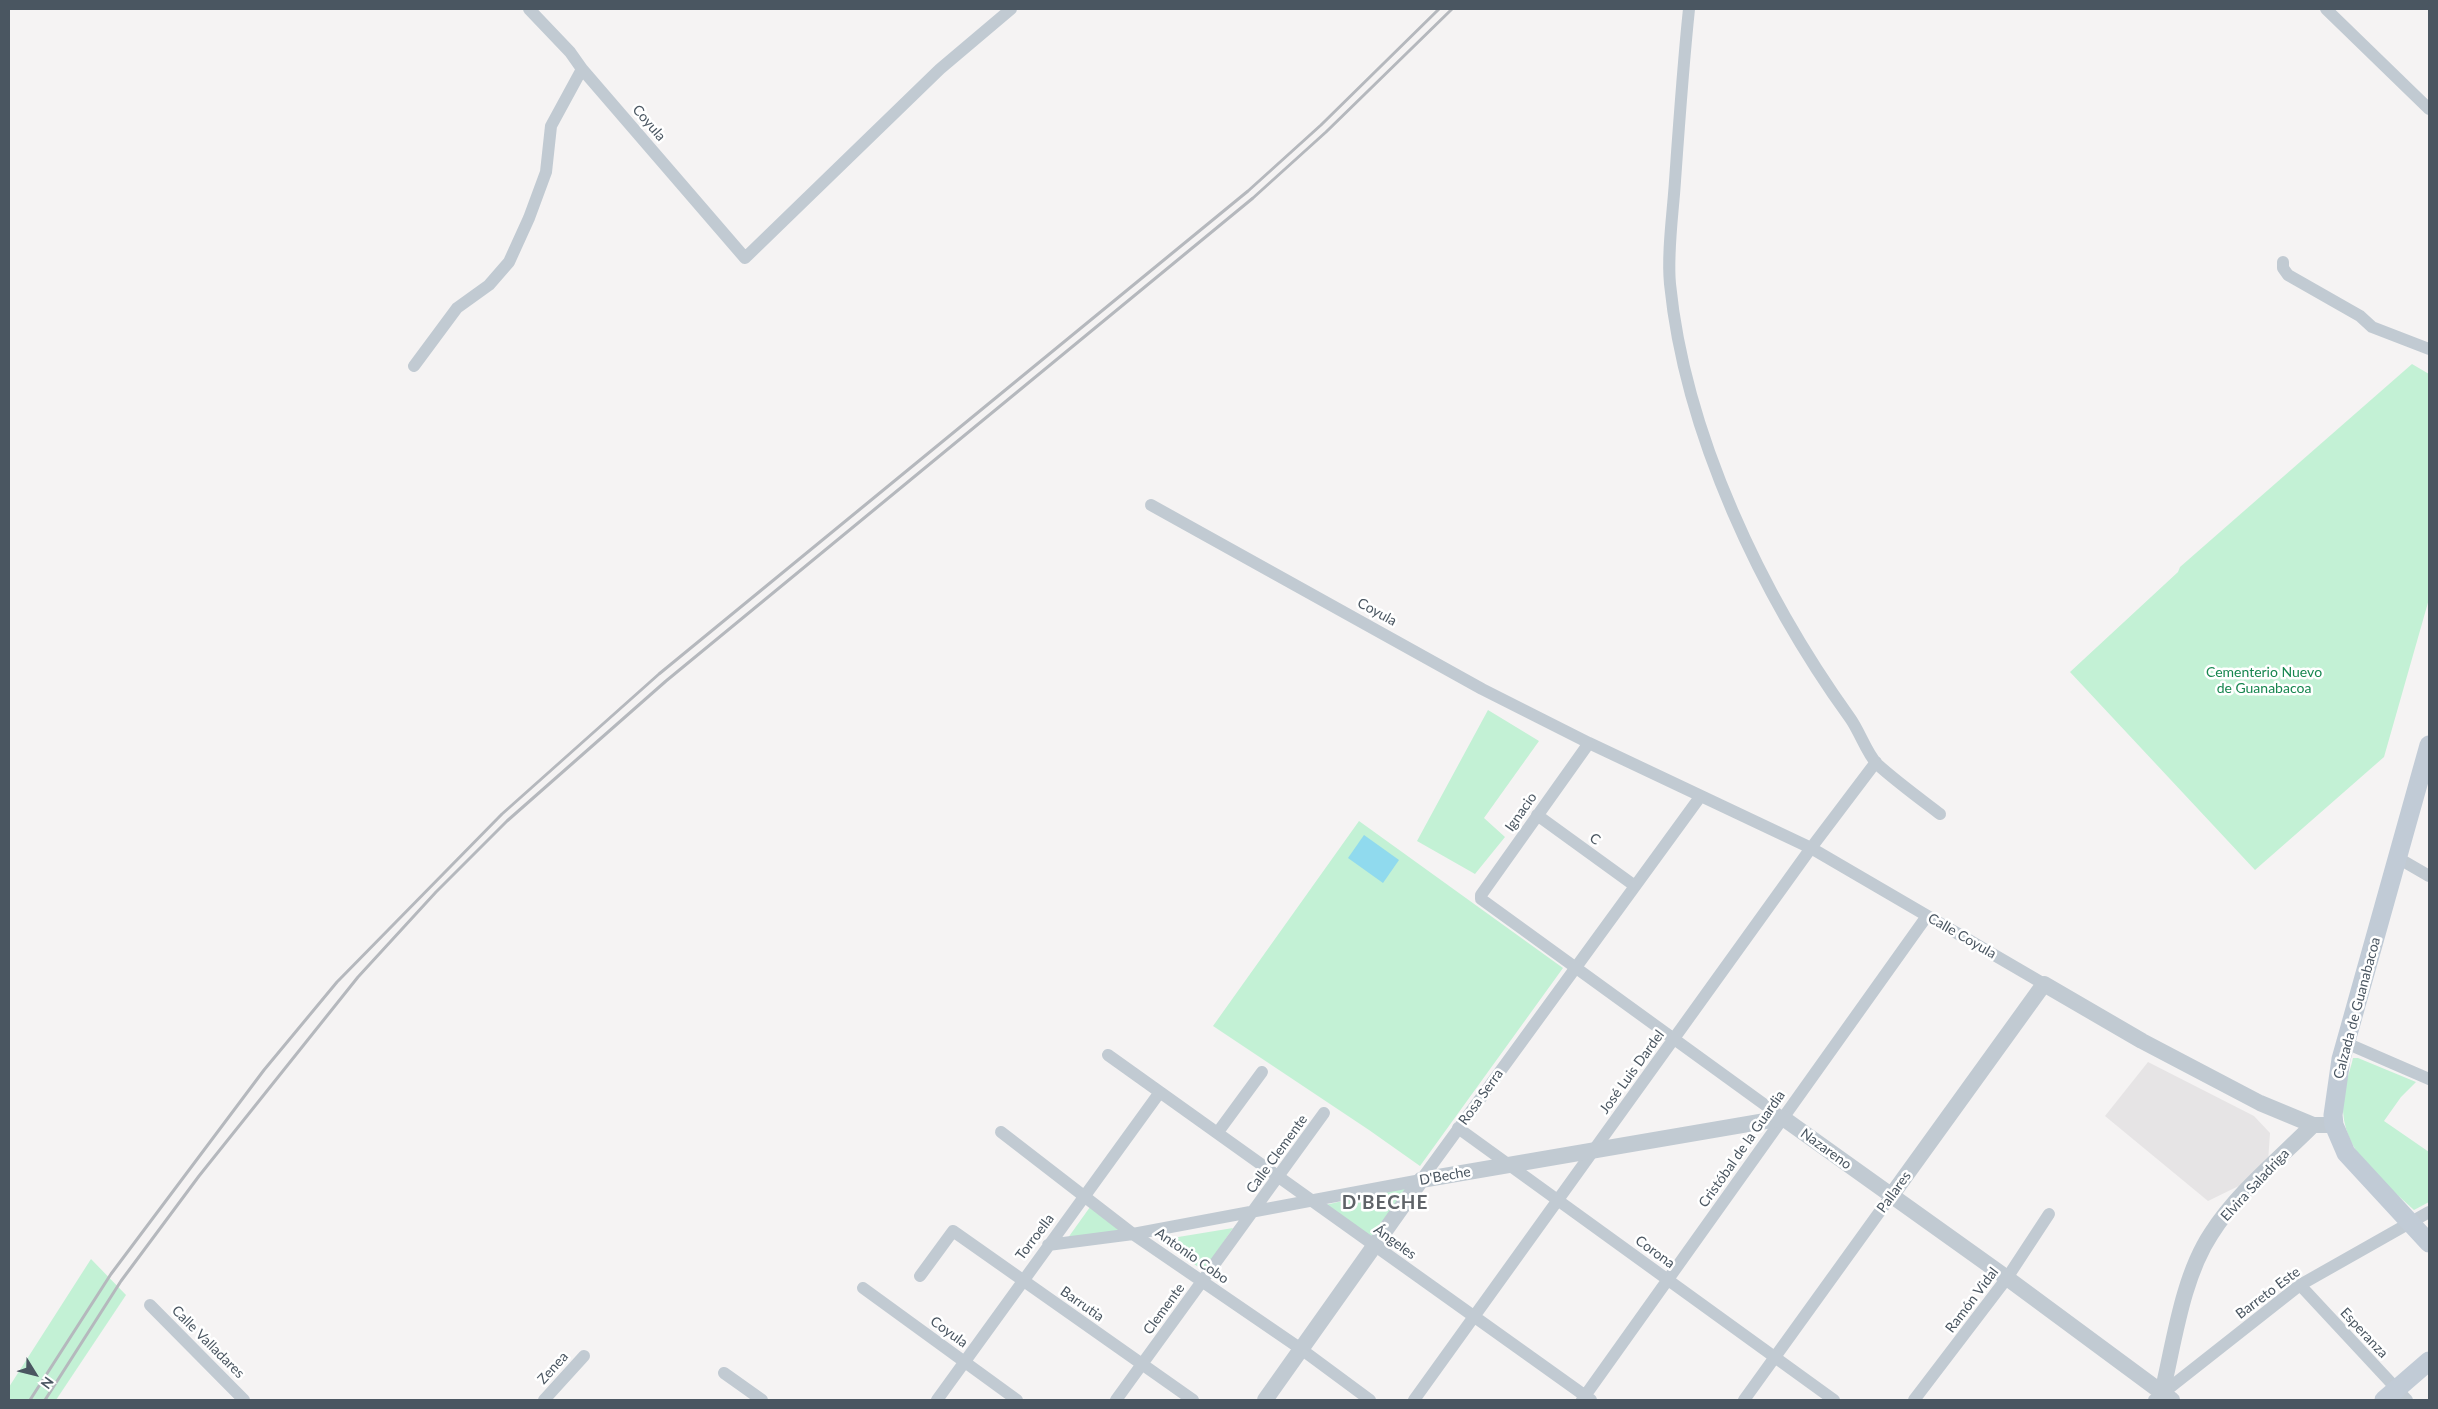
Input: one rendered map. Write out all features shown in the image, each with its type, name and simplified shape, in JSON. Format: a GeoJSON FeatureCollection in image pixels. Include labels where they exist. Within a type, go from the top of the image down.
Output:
{"type":"FeatureCollection","features":[{"type":"Feature","properties":{"kind":"main road","name":"Calzada de Guanabacoa"},"geometry":{"type":"LineString","coordinates":[[2429,745],[2426,766],[2346,1043],[2333,1115],[2334,1125],[2346,1153],[2429,1243]]}},
{"type":"Feature","properties":{"kind":"main road"},"geometry":{"type":"LineString","coordinates":[[2396,1397],[2429,1361]]}},
{"type":"Feature","properties":{"kind":"street","name":"Coyula"},"geometry":{"type":"LineString","coordinates":[[529,9],[570,52],[582,69],[745,258],[940,69],[1011,9]]}},
{"type":"Feature","properties":{"kind":"street"},"geometry":{"type":"LineString","coordinates":[[1689,9],[1676,164],[1670,281],[1678,340],[1695,413],[1731,507],[1780,610],[1828,689],[1855,725],[1876,762],[1940,814]]}},
{"type":"Feature","properties":{"kind":"street"},"geometry":{"type":"LineString","coordinates":[[2326,9],[2429,109]]}},
{"type":"Feature","properties":{"kind":"street"},"geometry":{"type":"LineString","coordinates":[[414,366],[457,308],[489,285],[509,262],[530,218],[546,172],[551,126],[582,69]]}},
{"type":"Feature","properties":{"kind":"street"},"geometry":{"type":"LineString","coordinates":[[2283,262],[2283,268],[2288,275],[2360,316],[2372,327],[2429,349]]}},
{"type":"Feature","properties":{"kind":"street","name":"Coyula"},"geometry":{"type":"LineString","coordinates":[[1152,505],[1482,689],[1589,743]]}},
{"type":"Feature","properties":{"kind":"street","name":"Calle Coyula"},"geometry":{"type":"LineString","coordinates":[[1589,743],[1811,848],[2142,1041],[2252,1099],[2313,1126],[2334,1125]]}},
{"type":"Feature","properties":{"kind":"street","name":"Ignacio"},"geometry":{"type":"LineString","coordinates":[[1481,899],[1481,895],[1589,743]]}},
{"type":"Feature","properties":{"kind":"street","name":"José Luis Dardel"},"geometry":{"type":"LineString","coordinates":[[1414,1400],[1811,848],[1876,762]]}},
{"type":"Feature","properties":{"kind":"street","name":"Rosa Serra"},"geometry":{"type":"LineString","coordinates":[[1265,1400],[1458,1128],[1700,797]]}},
{"type":"Feature","properties":{"kind":"street","name":"C"},"geometry":{"type":"LineString","coordinates":[[1537,815],[1635,886]]}},
{"type":"Feature","properties":{"kind":"street"},"geometry":{"type":"LineString","coordinates":[[2398,858],[2429,876]]}},
{"type":"Feature","properties":{"kind":"street","name":"Nazareno"},"geometry":{"type":"LineString","coordinates":[[1481,899],[2007,1278],[2162,1398]]}},
{"type":"Feature","properties":{"kind":"street","name":"Cristóbal de la Guardia"},"geometry":{"type":"LineString","coordinates":[[1586,1399],[1668,1279],[1927,916]]}},
{"type":"Feature","properties":{"kind":"street","name":"Pallares"},"geometry":{"type":"LineString","coordinates":[[1744,1400],[2044,984]]}},
{"type":"Feature","properties":{"kind":"street"},"geometry":{"type":"LineString","coordinates":[[2346,1043],[2429,1079]]}},
{"type":"Feature","properties":{"kind":"street","name":"Ángeles"},"geometry":{"type":"LineString","coordinates":[[1108,1056],[1218,1132],[1586,1399]]}},
{"type":"Feature","properties":{"kind":"street"},"geometry":{"type":"LineString","coordinates":[[1218,1132],[1262,1072]]}},
{"type":"Feature","properties":{"kind":"street","name":"Torroella"},"geometry":{"type":"LineString","coordinates":[[937,1400],[1022,1280],[1160,1092]]}},
{"type":"Feature","properties":{"kind":"street","name":"Calle Clemente"},"geometry":{"type":"LineString","coordinates":[[1254,1212],[1324,1113]]}},
{"type":"Feature","properties":{"kind":"street","name":"D'Beche"},"geometry":{"type":"LineString","coordinates":[[1048,1245],[1133,1234],[1254,1212],[1311,1199],[1783,1118]]}},
{"type":"Feature","properties":{"kind":"street","name":"Elvira Saladriga"},"geometry":{"type":"LineString","coordinates":[[2162,1398],[2191,1274],[2211,1234],[2237,1200],[2313,1126]]}},
{"type":"Feature","properties":{"kind":"street","name":"Corona"},"geometry":{"type":"LineString","coordinates":[[1458,1128],[1834,1400]]}},
{"type":"Feature","properties":{"kind":"street","name":"Antonio Cobo"},"geometry":{"type":"LineString","coordinates":[[1001,1132],[1133,1234],[1301,1349],[1370,1400]]}},
{"type":"Feature","properties":{"kind":"street","name":"Clemente"},"geometry":{"type":"LineString","coordinates":[[1116,1400],[1254,1212]]}},
{"type":"Feature","properties":{"kind":"street","name":"Barreto Este"},"geometry":{"type":"LineString","coordinates":[[2162,1398],[2300,1285],[2429,1212]]}},
{"type":"Feature","properties":{"kind":"street","name":"Ramón Vidal"},"geometry":{"type":"LineString","coordinates":[[1914,1400],[2007,1278],[2049,1214]]}},
{"type":"Feature","properties":{"kind":"street","name":"Barrutia"},"geometry":{"type":"LineString","coordinates":[[920,1276],[954,1232],[1193,1400]]}},
{"type":"Feature","properties":{"kind":"street","name":"Esperanza"},"geometry":{"type":"LineString","coordinates":[[2300,1285],[2396,1397]]}},
{"type":"Feature","properties":{"kind":"street","name":"Coyula"},"geometry":{"type":"LineString","coordinates":[[863,1288],[1017,1400]]}},
{"type":"Feature","properties":{"kind":"street","name":"Calle Valladares"},"geometry":{"type":"LineString","coordinates":[[150,1305],[244,1400]]}},
{"type":"Feature","properties":{"kind":"street","name":"Zenea"},"geometry":{"type":"LineString","coordinates":[[544,1400],[584,1356]]}},
{"type":"Feature","properties":{"kind":"street"},"geometry":{"type":"LineString","coordinates":[[724,1373],[762,1400]]}},
{"type":"Feature","properties":{"kind":"shaded area"},"geometry":{"type":"Polygon","coordinates":[[[2148,1062],[2254,1116],[2270,1133],[2268,1162],[2251,1180],[2208,1201],[2105,1116],[2148,1062]]]}},
{"type":"Feature","properties":{"kind":"green space","name":"Cementerio Nuevo de Guanabacoa"},"geometry":{"type":"Polygon","coordinates":[[[2412,364],[2429,374],[2429,599],[2384,757],[2255,870],[2070,672],[2178,572],[2180,567],[2412,364]]]}},
{"type":"Feature","properties":{"kind":"green space"},"geometry":{"type":"Polygon","coordinates":[[[1488,710],[1539,741],[1484,818],[1505,837],[1475,874],[1417,841],[1488,710]]]}},
{"type":"Feature","properties":{"kind":"green space"},"geometry":{"type":"Polygon","coordinates":[[[1359,821],[1563,968],[1420,1166],[1213,1026],[1359,821]]]}},
{"type":"Feature","properties":{"kind":"green space"},"geometry":{"type":"Polygon","coordinates":[[[2353,1058],[2358,1058],[2416,1082],[2401,1097],[2384,1121],[2429,1152],[2429,1202],[2414,1210],[2365,1163],[2349,1136],[2344,1120],[2343,1097],[2353,1058]]]}},
{"type":"Feature","properties":{"kind":"green space"},"geometry":{"type":"Polygon","coordinates":[[[1413,1185],[1374,1240],[1325,1205],[1413,1185]]]}},
{"type":"Feature","properties":{"kind":"green space"},"geometry":{"type":"Polygon","coordinates":[[[1090,1207],[1125,1232],[1065,1242],[1090,1207]]]}},
{"type":"Feature","properties":{"kind":"green space"},"geometry":{"type":"Polygon","coordinates":[[[1233,1228],[1204,1271],[1160,1240],[1233,1228]]]}},
{"type":"Feature","properties":{"kind":"green space"},"geometry":{"type":"Polygon","coordinates":[[[91,1259],[126,1295],[56,1400],[9,1400],[9,1387],[91,1259]]]}},
{"type":"Feature","properties":{"kind":"water"},"geometry":{"type":"Polygon","coordinates":[[[1364,835],[1399,860],[1383,883],[1348,858],[1364,835]]]}},
{"type":"Feature","properties":{"kind":"railway"},"geometry":{"type":"LineString","coordinates":[[30,1400],[111,1274],[264,1070],[337,982],[502,814],[659,674],[1248,191],[1321,125],[1439,9]]}},
{"type":"Feature","properties":{"kind":"railway"},"geometry":{"type":"LineString","coordinates":[[45,1400],[121,1281],[199,1176],[358,977],[436,892],[507,821],[666,681],[1253,198],[1326,132],[1452,9]]}},
{"type":"Feature","properties":{"kind":"district","name":"D'BECHE"},"geometry":{"type":"Point","coordinates":[1385,1203]}}]}
